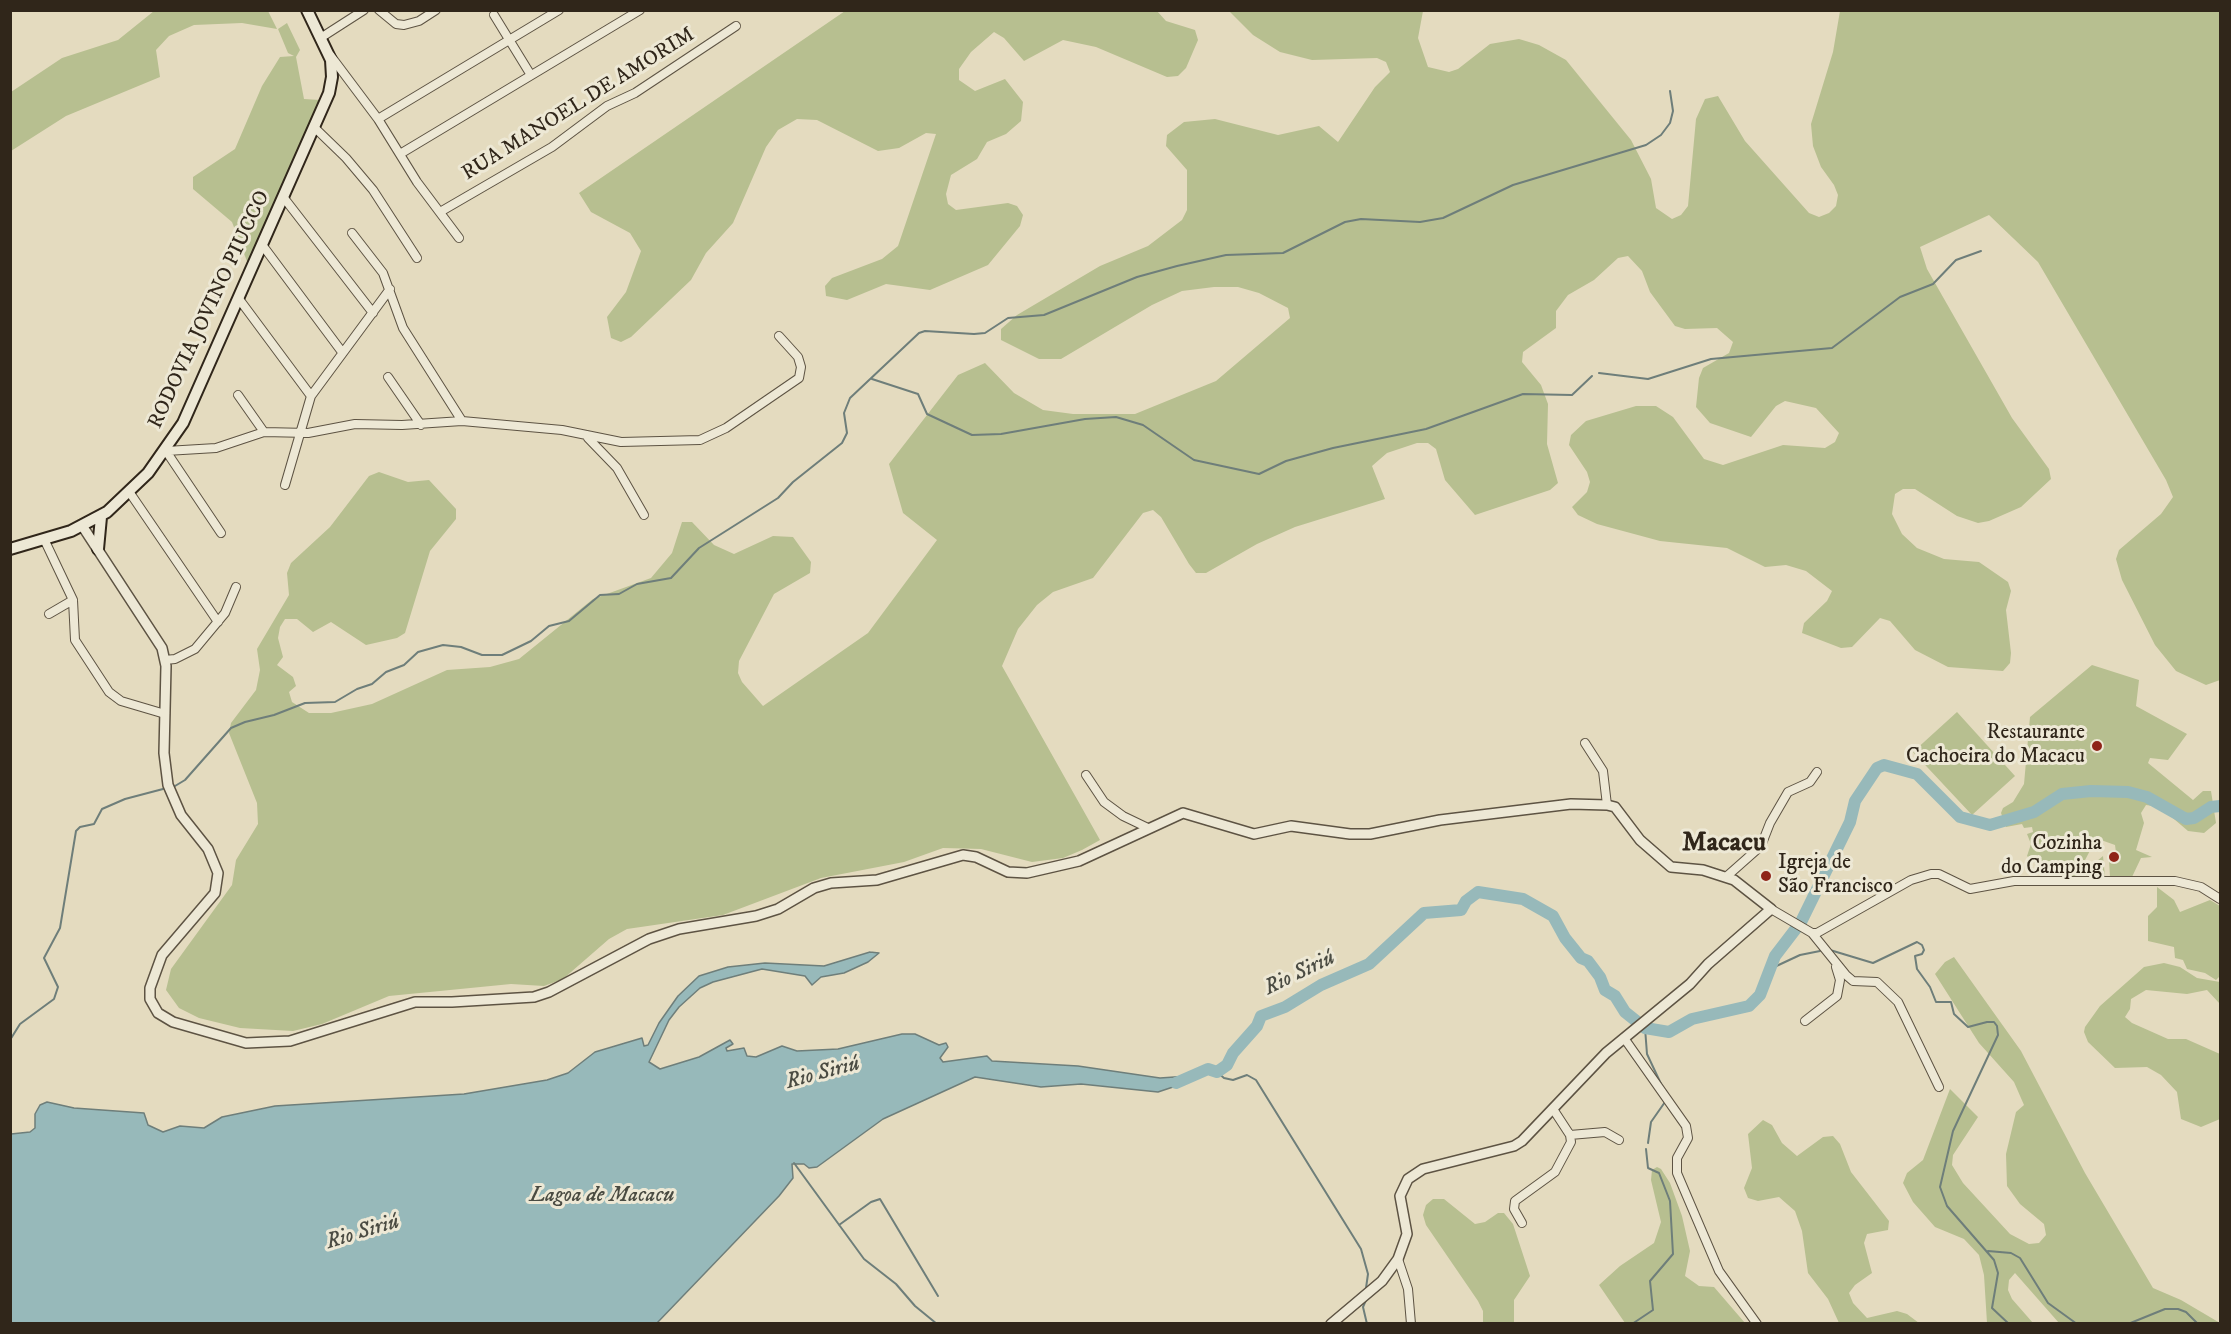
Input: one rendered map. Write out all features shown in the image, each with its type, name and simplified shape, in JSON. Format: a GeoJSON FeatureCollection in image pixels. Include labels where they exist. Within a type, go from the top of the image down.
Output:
{"type":"FeatureCollection","features":[{"type":"Feature","properties":{"kind":"main road","name":"RODOVIA JOVINO PIUCCO"},"geometry":{"type":"LineString","coordinates":[[10,549],[83,527],[101,517],[130,493],[166,451],[190,409],[315,128],[331,86],[328,53],[307,10]]}},
{"type":"Feature","properties":{"kind":"main road"},"geometry":{"type":"LineString","coordinates":[[98,549],[101,517]]}},
{"type":"Feature","properties":{"kind":"street"},"geometry":{"type":"LineString","coordinates":[[321,37],[364,10]]}},
{"type":"Feature","properties":{"kind":"street"},"geometry":{"type":"LineString","coordinates":[[379,10],[396,24],[404,26],[419,21],[436,10]]}},
{"type":"Feature","properties":{"kind":"street"},"geometry":{"type":"LineString","coordinates":[[378,119],[559,10]]}},
{"type":"Feature","properties":{"kind":"street"},"geometry":{"type":"LineString","coordinates":[[400,154],[640,10]]}},
{"type":"Feature","properties":{"kind":"street"},"geometry":{"type":"LineString","coordinates":[[494,15],[529,72]]}},
{"type":"Feature","properties":{"kind":"street","name":"RUA MANOEL DE AMORIM"},"geometry":{"type":"LineString","coordinates":[[440,212],[552,147],[607,106],[635,93],[736,26]]}},
{"type":"Feature","properties":{"kind":"street"},"geometry":{"type":"LineString","coordinates":[[328,53],[378,119],[459,238]]}},
{"type":"Feature","properties":{"kind":"street"},"geometry":{"type":"LineString","coordinates":[[331,86],[346,76]]}},
{"type":"Feature","properties":{"kind":"street"},"geometry":{"type":"LineString","coordinates":[[315,128],[373,189],[417,258]]}},
{"type":"Feature","properties":{"kind":"street"},"geometry":{"type":"LineString","coordinates":[[284,198],[373,313]]}},
{"type":"Feature","properties":{"kind":"street"},"geometry":{"type":"LineString","coordinates":[[352,233],[383,273],[403,328],[462,422]]}},
{"type":"Feature","properties":{"kind":"street"},"geometry":{"type":"LineString","coordinates":[[263,246],[342,352]]}},
{"type":"Feature","properties":{"kind":"street"},"geometry":{"type":"LineString","coordinates":[[285,485],[310,396],[390,289]]}},
{"type":"Feature","properties":{"kind":"street"},"geometry":{"type":"LineString","coordinates":[[239,299],[310,396]]}},
{"type":"Feature","properties":{"kind":"street"},"geometry":{"type":"LineString","coordinates":[[166,451],[216,448],[264,432],[319,432],[355,424],[421,425],[462,422],[562,430],[588,438],[621,442],[683,442],[712,436],[799,378],[801,367],[798,357],[779,336]]}},
{"type":"Feature","properties":{"kind":"street"},"geometry":{"type":"LineString","coordinates":[[388,377],[421,425]]}},
{"type":"Feature","properties":{"kind":"street"},"geometry":{"type":"LineString","coordinates":[[237,395],[264,432]]}},
{"type":"Feature","properties":{"kind":"street"},"geometry":{"type":"LineString","coordinates":[[588,438],[617,468],[644,515]]}},
{"type":"Feature","properties":{"kind":"street"},"geometry":{"type":"LineString","coordinates":[[166,451],[221,533]]}},
{"type":"Feature","properties":{"kind":"street"},"geometry":{"type":"LineString","coordinates":[[130,493],[218,622]]}},
{"type":"Feature","properties":{"kind":"street"},"geometry":{"type":"LineString","coordinates":[[83,527],[159,642],[165,660],[164,753],[168,786],[181,814],[215,862],[218,883],[208,903],[162,955],[150,988],[150,999],[158,1013],[173,1022],[246,1043],[291,1041],[415,1002],[534,997],[549,992],[649,939],[679,928],[756,916],[778,909],[814,888],[831,883],[877,880],[963,855],[976,857],[1008,872],[1027,873],[1079,861],[1177,814],[1190,813],[1236,831],[1254,834],[1291,826],[1329,833],[1370,834],[1440,820],[1571,804],[1607,805],[1615,807],[1640,840],[1671,867],[1703,870],[1741,884],[1771,909],[1812,933],[1835,965],[1853,981],[1877,982],[1898,1002],[1939,1087]]}},
{"type":"Feature","properties":{"kind":"street"},"geometry":{"type":"LineString","coordinates":[[44,539],[73,600],[75,640],[109,692],[121,701],[165,714]]}},
{"type":"Feature","properties":{"kind":"street"},"geometry":{"type":"LineString","coordinates":[[165,660],[190,652],[225,613],[236,587]]}},
{"type":"Feature","properties":{"kind":"street"},"geometry":{"type":"LineString","coordinates":[[49,614],[73,600]]}},
{"type":"Feature","properties":{"kind":"street"},"geometry":{"type":"LineString","coordinates":[[1584,743],[1603,771],[1607,805]]}},
{"type":"Feature","properties":{"kind":"street"},"geometry":{"type":"LineString","coordinates":[[1726,877],[1761,846],[1788,792],[1810,782],[1817,772]]}},
{"type":"Feature","properties":{"kind":"street"},"geometry":{"type":"LineString","coordinates":[[1086,775],[1110,807],[1148,828]]}},
{"type":"Feature","properties":{"kind":"street"},"geometry":{"type":"LineString","coordinates":[[1812,933],[1835,924],[1911,880],[1931,874],[1940,874],[1970,889],[2014,882],[2175,881],[2201,887],[2220,899]]}},
{"type":"Feature","properties":{"kind":"street"},"geometry":{"type":"LineString","coordinates":[[1330,1323],[1382,1281],[1398,1259],[1407,1234],[1400,1196],[1408,1179],[1423,1169],[1514,1146],[1624,1038],[1690,984],[1708,964],[1771,909]]}},
{"type":"Feature","properties":{"kind":"street"},"geometry":{"type":"LineString","coordinates":[[1805,1021],[1837,996],[1840,980],[1835,965]]}},
{"type":"Feature","properties":{"kind":"street"},"geometry":{"type":"LineString","coordinates":[[1624,1038],[1686,1126],[1688,1138],[1677,1158],[1677,1173],[1719,1271],[1757,1323]]}},
{"type":"Feature","properties":{"kind":"street"},"geometry":{"type":"LineString","coordinates":[[1522,1223],[1514,1209],[1515,1201],[1555,1172],[1570,1146],[1570,1135],[1553,1109]]}},
{"type":"Feature","properties":{"kind":"street"},"geometry":{"type":"LineString","coordinates":[[1570,1135],[1605,1132],[1619,1140]]}},
{"type":"Feature","properties":{"kind":"street"},"geometry":{"type":"LineString","coordinates":[[1398,1259],[1408,1289],[1411,1323]]}},
{"type":"Feature","properties":{"kind":"green space"},"geometry":{"type":"Polygon","coordinates":[[[154,11],[268,11],[277,29],[242,23],[194,25],[169,36],[156,50],[160,77],[66,116],[11,151],[11,92],[62,58],[118,40],[154,11]]]}},
{"type":"Feature","properties":{"kind":"green space"},"geometry":{"type":"Polygon","coordinates":[[[845,11],[1157,11],[1166,21],[1195,30],[1198,40],[1186,68],[1178,76],[1167,77],[1096,47],[1063,40],[1024,61],[1004,38],[994,32],[971,52],[959,69],[959,80],[975,91],[1005,79],[1023,102],[1021,121],[1006,134],[987,142],[977,159],[951,175],[946,194],[948,204],[956,210],[1008,203],[1017,206],[1023,215],[1020,226],[988,265],[930,290],[886,284],[847,300],[826,296],[825,286],[832,278],[882,259],[898,246],[936,134],[926,133],[899,148],[878,151],[817,120],[797,119],[778,130],[766,147],[733,223],[706,253],[691,280],[631,337],[621,342],[611,338],[607,317],[626,292],[641,251],[630,233],[591,212],[579,193],[845,11]]]}},
{"type":"Feature","properties":{"kind":"green space"},"geometry":{"type":"Polygon","coordinates":[[[1229,11],[1423,11],[1418,38],[1428,67],[1449,72],[1458,69],[1490,44],[1519,39],[1539,45],[1566,60],[1631,140],[1651,179],[1656,208],[1672,219],[1681,215],[1688,206],[1696,119],[1705,99],[1718,96],[1745,141],[1809,213],[1819,217],[1829,213],[1836,206],[1838,195],[1821,167],[1813,146],[1811,124],[1833,52],[1840,11],[2220,11],[2220,680],[2206,685],[2176,671],[2155,645],[2122,580],[2116,559],[2119,550],[2161,514],[2173,497],[2166,480],[2038,262],[1989,215],[1920,247],[1927,269],[2012,418],[2049,469],[2051,479],[2021,507],[1989,521],[1978,523],[1957,516],[1915,489],[1903,489],[1895,494],[1892,514],[1902,534],[1917,548],[1944,559],[1979,562],[2008,582],[2011,591],[2006,610],[2011,653],[2010,663],[2003,671],[1948,667],[1915,650],[1890,621],[1880,618],[1852,647],[1841,648],[1802,633],[1804,623],[1827,601],[1832,591],[1806,571],[1786,565],[1765,567],[1727,548],[1660,541],[1597,524],[1578,515],[1572,507],[1587,492],[1590,482],[1587,472],[1569,445],[1571,435],[1586,421],[1636,406],[1656,406],[1673,417],[1704,459],[1723,465],[1783,445],[1825,448],[1835,442],[1839,433],[1816,408],[1785,401],[1776,406],[1751,437],[1710,423],[1696,407],[1699,378],[1703,368],[1729,353],[1733,342],[1717,328],[1685,329],[1675,326],[1650,292],[1642,271],[1628,256],[1618,258],[1594,280],[1568,295],[1556,311],[1556,328],[1523,352],[1522,362],[1541,385],[1548,404],[1547,444],[1558,483],[1550,490],[1475,515],[1445,480],[1436,449],[1428,443],[1417,443],[1387,453],[1372,466],[1385,499],[1295,527],[1257,544],[1206,573],[1196,573],[1161,517],[1153,510],[1143,513],[1093,578],[1053,592],[1037,605],[1018,629],[1002,666],[1100,840],[1082,850],[1063,858],[1032,862],[981,849],[943,848],[904,862],[821,878],[723,915],[627,929],[609,939],[563,979],[544,986],[511,984],[389,996],[322,1024],[293,1031],[240,1028],[199,1018],[179,1008],[166,990],[171,969],[232,885],[236,860],[258,824],[257,803],[229,733],[231,723],[256,690],[260,670],[257,649],[289,595],[287,573],[291,563],[330,527],[369,476],[379,472],[408,482],[429,480],[456,509],[456,519],[430,551],[405,633],[397,638],[366,645],[331,622],[313,632],[297,619],[285,619],[280,627],[278,638],[283,657],[277,665],[293,677],[296,686],[289,692],[292,702],[309,713],[331,713],[372,704],[447,670],[490,667],[519,659],[593,599],[651,578],[672,553],[682,522],[692,522],[714,545],[734,554],[773,536],[793,537],[811,562],[810,573],[774,594],[739,661],[738,673],[742,682],[763,706],[868,633],[937,540],[903,513],[889,464],[958,375],[985,363],[1014,393],[1043,410],[1073,414],[1135,414],[1216,381],[1290,318],[1288,308],[1259,293],[1238,287],[1214,287],[1182,291],[1152,305],[1061,359],[1039,359],[1001,340],[1001,329],[1017,315],[1100,266],[1148,246],[1182,220],[1187,210],[1187,170],[1166,146],[1167,135],[1184,122],[1215,119],[1278,135],[1319,126],[1338,142],[1375,87],[1390,72],[1386,62],[1377,58],[1312,60],[1280,52],[1253,35],[1229,11]]]}},
{"type":"Feature","properties":{"kind":"green space"},"geometry":{"type":"Polygon","coordinates":[[[287,23],[300,50],[296,57],[304,99],[320,100],[248,264],[232,222],[193,189],[193,177],[235,149],[262,86],[280,57],[294,56],[288,53],[278,29],[287,23]]]}},
{"type":"Feature","properties":{"kind":"green space"},"geometry":{"type":"Polygon","coordinates":[[[2092,665],[2139,680],[2136,706],[2187,734],[2168,760],[2150,758],[2148,763],[2193,800],[2203,791],[2211,791],[2216,823],[2204,833],[2188,831],[2160,807],[2146,805],[2141,813],[2144,823],[2136,850],[2152,857],[2141,858],[2132,877],[2110,877],[2109,860],[2117,860],[2115,845],[2101,840],[2094,843],[2084,862],[2085,867],[2091,866],[2103,856],[2105,877],[2067,878],[2056,872],[2048,876],[2027,856],[2031,844],[2027,834],[2033,832],[2032,827],[2024,828],[2022,824],[2006,827],[2001,813],[2003,808],[2013,802],[2024,784],[2030,717],[2092,665]]]}},
{"type":"Feature","properties":{"kind":"green space"},"geometry":{"type":"Polygon","coordinates":[[[1957,712],[2015,776],[1972,815],[1913,752],[1957,712]]]}},
{"type":"Feature","properties":{"kind":"green space"},"geometry":{"type":"Polygon","coordinates":[[[2157,887],[2174,900],[2180,912],[2210,900],[2220,906],[2220,976],[2216,980],[2205,973],[2187,969],[2183,960],[2175,958],[2174,947],[2148,941],[2148,916],[2157,907],[2157,887]]]}},
{"type":"Feature","properties":{"kind":"green space"},"geometry":{"type":"Polygon","coordinates":[[[1954,957],[2021,1051],[2085,1173],[2153,1288],[2181,1300],[2220,1323],[2059,1323],[2015,1273],[2009,1280],[2008,1290],[2012,1299],[2033,1323],[1987,1323],[1984,1275],[1979,1255],[1964,1239],[1935,1227],[1913,1202],[1903,1183],[1907,1173],[1923,1160],[1950,1089],[1978,1117],[1953,1155],[1952,1165],[1963,1183],[2010,1234],[2029,1244],[2039,1243],[2046,1235],[2044,1224],[2020,1204],[2007,1186],[2006,1154],[2016,1112],[2024,1105],[2014,1082],[1979,1043],[1935,974],[1945,962],[1954,957]]]}},
{"type":"Feature","properties":{"kind":"green space"},"geometry":{"type":"Polygon","coordinates":[[[2164,963],[2180,967],[2197,978],[2220,982],[2220,1004],[2207,990],[2187,994],[2146,990],[2131,999],[2130,1009],[2125,1017],[2132,1023],[2168,1039],[2186,1039],[2220,1054],[2220,1119],[2201,1127],[2181,1119],[2177,1092],[2161,1075],[2147,1067],[2115,1068],[2088,1042],[2084,1032],[2100,1006],[2144,967],[2164,963]]]}},
{"type":"Feature","properties":{"kind":"green space"},"geometry":{"type":"Polygon","coordinates":[[[1763,1120],[1772,1125],[1782,1143],[1797,1156],[1823,1137],[1833,1136],[1840,1144],[1851,1172],[1889,1221],[1888,1230],[1867,1234],[1864,1243],[1872,1273],[1855,1285],[1849,1293],[1853,1303],[1867,1318],[1897,1311],[1907,1314],[1919,1323],[1839,1323],[1828,1299],[1808,1273],[1802,1231],[1795,1211],[1779,1197],[1758,1201],[1748,1198],[1744,1188],[1752,1168],[1748,1134],[1763,1120]]]}},
{"type":"Feature","properties":{"kind":"green space"},"geometry":{"type":"Polygon","coordinates":[[[1657,1167],[1661,1169],[1670,1183],[1682,1216],[1690,1251],[1685,1276],[1699,1286],[1714,1287],[1745,1323],[1625,1323],[1599,1285],[1620,1266],[1654,1243],[1661,1222],[1651,1180],[1652,1170],[1657,1167]]]}},
{"type":"Feature","properties":{"kind":"green space"},"geometry":{"type":"Polygon","coordinates":[[[1433,1199],[1444,1199],[1475,1224],[1485,1222],[1498,1213],[1504,1213],[1513,1224],[1530,1276],[1514,1300],[1514,1323],[1483,1323],[1483,1311],[1478,1301],[1426,1225],[1423,1215],[1426,1205],[1433,1199]]]}},
{"type":"Feature","properties":{"kind":"water","name":"Lagoa de Macacu"},"geometry":{"type":"Polygon","coordinates":[[[870,952],[879,953],[868,962],[844,973],[821,977],[812,985],[805,976],[762,969],[713,982],[700,988],[679,1007],[669,1020],[649,1062],[660,1069],[699,1057],[730,1040],[733,1044],[726,1048],[727,1051],[744,1048],[747,1056],[756,1057],[782,1046],[797,1051],[838,1049],[902,1034],[915,1034],[939,1045],[946,1043],[948,1047],[940,1058],[943,1062],[987,1056],[992,1061],[1078,1066],[1160,1078],[1189,1076],[1179,1085],[1158,1092],[1081,1084],[1041,1087],[975,1077],[883,1119],[817,1167],[809,1168],[804,1164],[792,1164],[793,1178],[779,1196],[657,1323],[11,1323],[11,1134],[30,1132],[35,1128],[35,1114],[40,1105],[47,1102],[74,1108],[144,1113],[148,1125],[163,1132],[180,1126],[204,1128],[222,1117],[275,1106],[464,1094],[547,1080],[568,1073],[595,1052],[642,1038],[644,1046],[648,1045],[659,1023],[678,996],[699,976],[728,967],[765,963],[824,966],[870,952]]]}},
{"type":"Feature","properties":{"kind":"waterway"},"geometry":{"type":"LineString","coordinates":[[175,786],[185,780],[231,728],[245,722],[274,715],[305,703],[335,702],[357,689],[372,684],[386,672],[404,665],[418,652],[443,645],[461,647],[482,655],[502,655],[531,641],[549,626],[569,621],[600,595],[619,594],[637,584],[671,578],[699,548],[778,498],[793,482],[842,443],[847,433],[844,413],[850,398],[919,333],[925,331],[985,333],[1008,318],[1044,315],[1137,277],[1177,266],[1226,255],[1283,253],[1345,222],[1361,219],[1420,222],[1443,218],[1513,185],[1646,145],[1661,135],[1670,123],[1673,111],[1670,91]]}},
{"type":"Feature","properties":{"kind":"waterway"},"geometry":{"type":"LineString","coordinates":[[1599,373],[1648,379],[1711,359],[1832,348],[1900,297],[1933,284],[1956,260],[1981,251]]}},
{"type":"Feature","properties":{"kind":"waterway"},"geometry":{"type":"LineString","coordinates":[[872,379],[918,394],[927,414],[972,435],[1001,434],[1085,419],[1116,417],[1143,425],[1194,460],[1259,474],[1286,461],[1333,448],[1426,429],[1523,394],[1572,395],[1592,376]]}},
{"type":"Feature","properties":{"kind":"waterway","name":"Rio Siriú"},"geometry":{"type":"LineString","coordinates":[[1176,1083],[1208,1069],[1217,1072],[1227,1065],[1233,1053],[1257,1026],[1261,1016],[1285,1007],[1321,985],[1369,964],[1424,913],[1461,910],[1466,901],[1478,892],[1523,899],[1553,916],[1565,938],[1600,977],[1605,990],[1615,996],[1625,1012],[1645,1028],[1669,1032],[1692,1019],[1749,1006],[1760,995],[1775,956],[1801,922],[1850,822],[1855,801],[1877,768],[1884,765],[1917,774],[1960,817],[1990,825],[2034,812],[2062,794],[2091,791],[2128,792],[2147,797],[2186,819],[2194,818],[2211,807],[2220,806]]}},
{"type":"Feature","properties":{"kind":"waterway"},"geometry":{"type":"LineString","coordinates":[[10,1040],[20,1024],[54,999],[58,987],[44,958],[60,928],[76,831],[80,827],[94,824],[102,809],[125,799],[163,789]]}},
{"type":"Feature","properties":{"kind":"waterway"},"geometry":{"type":"LineString","coordinates":[[1830,950],[1873,963],[1917,942],[1924,950],[1922,954],[1915,956],[1917,969],[1930,987],[1936,1002],[1951,1002],[1954,1014],[1968,1027],[1987,1022],[1994,1022],[1997,1026],[1998,1035],[1953,1131],[1940,1187],[1947,1206],[1994,1260],[1998,1273],[1992,1308],[2009,1324]]}},
{"type":"Feature","properties":{"kind":"waterway"},"geometry":{"type":"LineString","coordinates":[[1770,969],[1800,955],[1820,951]]}},
{"type":"Feature","properties":{"kind":"waterway"},"geometry":{"type":"LineString","coordinates":[[1645,1028],[1647,1054],[1662,1086]]}},
{"type":"Feature","properties":{"kind":"waterway"},"geometry":{"type":"LineString","coordinates":[[1217,1072],[1224,1078],[1233,1080],[1247,1075],[1256,1080],[1361,1249],[1368,1274],[1366,1288]]}},
{"type":"Feature","properties":{"kind":"waterway"},"geometry":{"type":"LineString","coordinates":[[1648,1143],[1651,1122],[1665,1102]]}},
{"type":"Feature","properties":{"kind":"waterway"},"geometry":{"type":"LineString","coordinates":[[1632,1324],[1653,1310],[1650,1281],[1673,1254],[1670,1201],[1659,1173],[1648,1168],[1646,1149]]}},
{"type":"Feature","properties":{"kind":"waterway"},"geometry":{"type":"LineString","coordinates":[[794,1163],[864,1259],[896,1284],[915,1306],[937,1324]]}},
{"type":"Feature","properties":{"kind":"waterway"},"geometry":{"type":"LineString","coordinates":[[839,1225],[871,1202],[880,1199],[938,1296]]}},
{"type":"Feature","properties":{"kind":"waterway"},"geometry":{"type":"LineString","coordinates":[[1988,1251],[2011,1253],[2020,1258],[2048,1303],[2077,1324]]}},
{"type":"Feature","properties":{"kind":"waterway"},"geometry":{"type":"LineString","coordinates":[[1366,1300],[1363,1307],[1367,1324]]}},
{"type":"Feature","properties":{"kind":"waterway"},"geometry":{"type":"LineString","coordinates":[[2128,1324],[2165,1309],[2178,1309],[2186,1312],[2198,1324]]}},
{"type":"Feature","properties":{"kind":"place","name":"Restaurante Cachoeira do Macacu"},"geometry":{"type":"Point","coordinates":[2097,746]}},
{"type":"Feature","properties":{"kind":"place","name":"Cozinha do Camping"},"geometry":{"type":"Point","coordinates":[2114,857]}},
{"type":"Feature","properties":{"kind":"place","name":"Igreja de São Francisco"},"geometry":{"type":"Point","coordinates":[1766,876]}},
{"type":"Feature","properties":{"kind":"district","name":"Macacu"},"geometry":{"type":"Point","coordinates":[1724,844]}}]}
